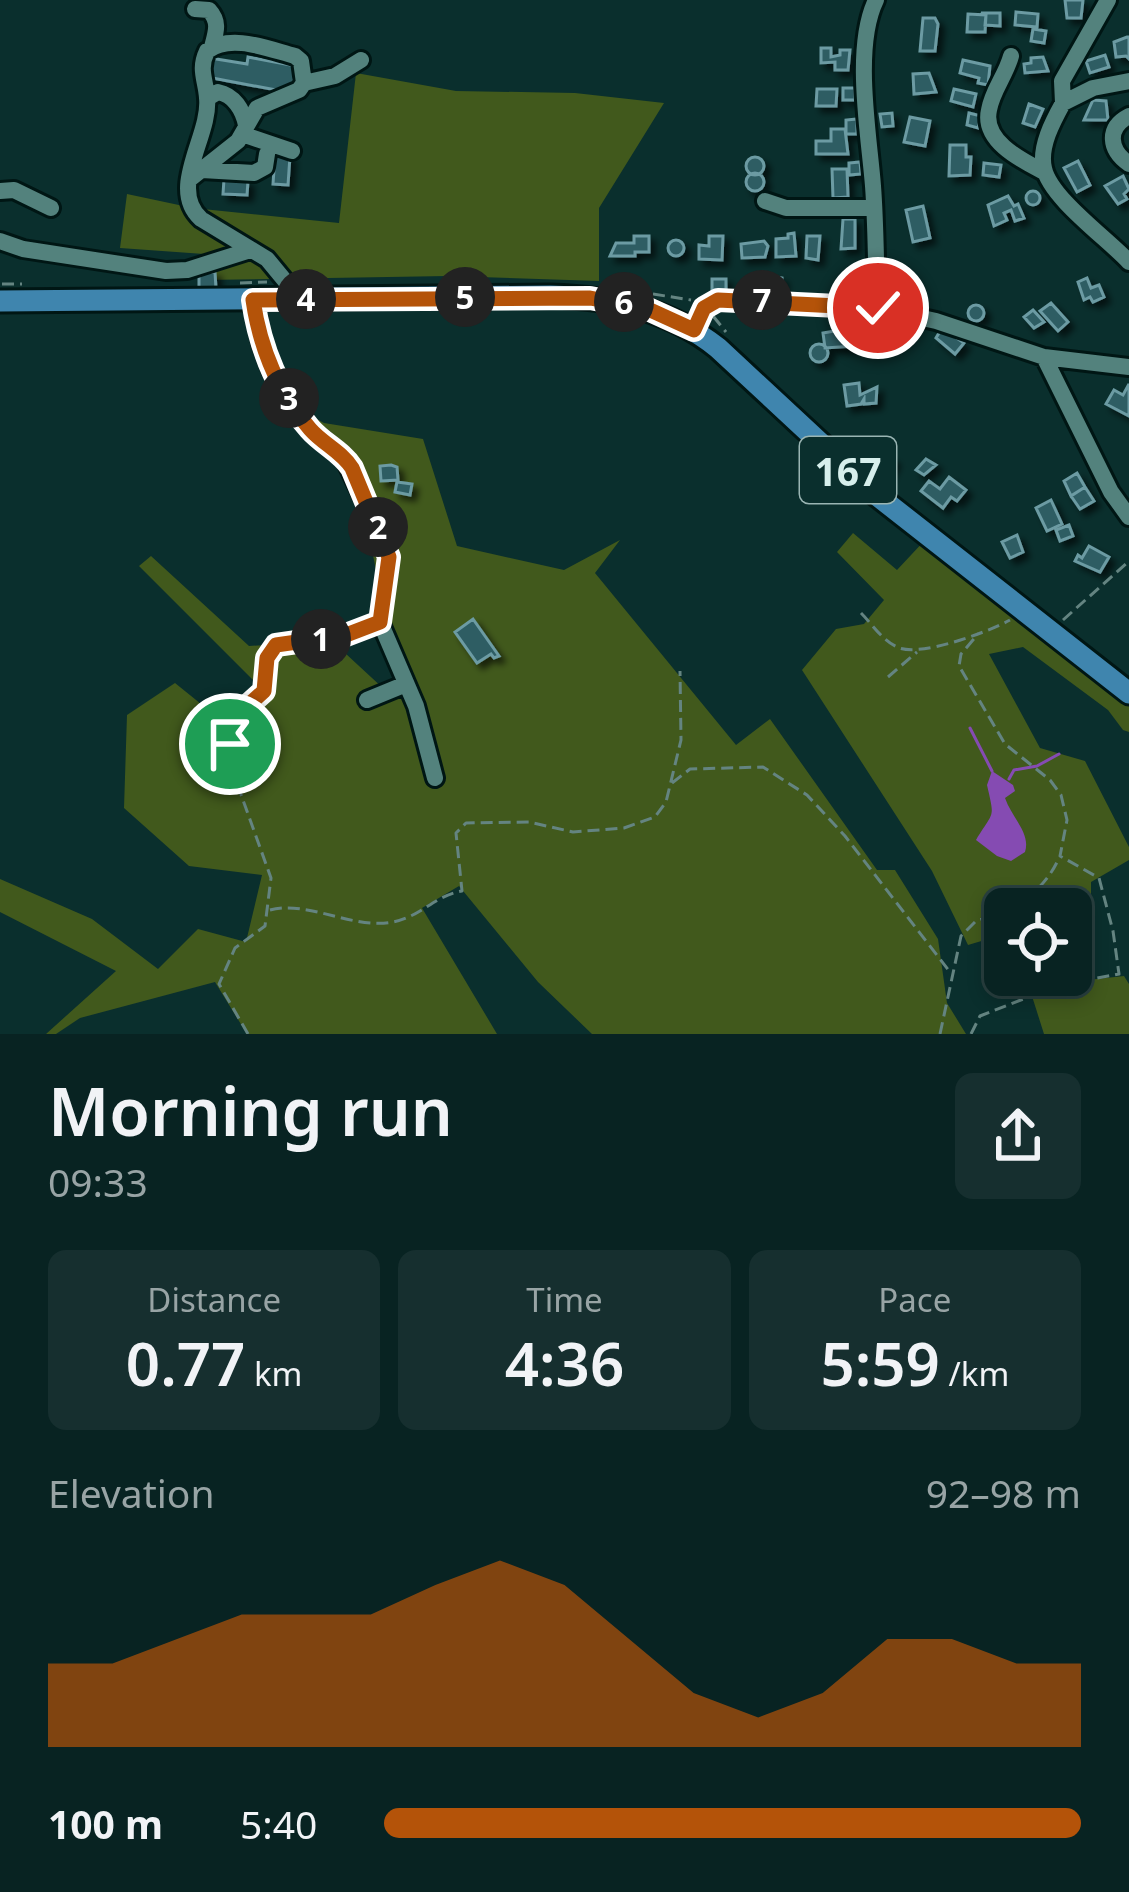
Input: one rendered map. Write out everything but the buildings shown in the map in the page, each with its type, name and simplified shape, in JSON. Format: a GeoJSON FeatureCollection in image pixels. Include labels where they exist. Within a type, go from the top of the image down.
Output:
{"type":"FeatureCollection","features":[{"type":"Feature","properties":{"kind":"main road","name":"167"},"geometry":{"type":"LineString","coordinates":[[0,302],[603,299],[648,309],[694,330],[730,358],[874,494],[1129,693]]}},
{"type":"Feature","properties":{"kind":"street"},"geometry":{"type":"LineString","coordinates":[[876,0],[867,48],[866,108],[878,308]]}},
{"type":"Feature","properties":{"kind":"street"},"geometry":{"type":"LineString","coordinates":[[1044,172],[1047,138],[1063,103],[1062,81],[1108,0]]}},
{"type":"Feature","properties":{"kind":"street"},"geometry":{"type":"LineString","coordinates":[[195,8],[215,16],[217,31],[201,69],[208,98],[196,175],[188,194],[193,212],[278,270],[291,299]]}},
{"type":"Feature","properties":{"kind":"street"},"geometry":{"type":"LineString","coordinates":[[212,47],[235,42],[295,56],[304,67],[304,82]]}},
{"type":"Feature","properties":{"kind":"street"},"geometry":{"type":"LineString","coordinates":[[1011,56],[989,107],[988,123],[1012,154],[1044,172],[1067,202],[1129,262]]}},
{"type":"Feature","properties":{"kind":"street"},"geometry":{"type":"LineString","coordinates":[[196,175],[244,129],[257,108],[293,95],[304,82],[335,76],[361,60]]}},
{"type":"Feature","properties":{"kind":"street"},"geometry":{"type":"LineString","coordinates":[[1063,103],[1093,88],[1129,81]]}},
{"type":"Feature","properties":{"kind":"street"},"geometry":{"type":"LineString","coordinates":[[208,98],[218,92],[232,98],[244,129],[292,151]]}},
{"type":"Feature","properties":{"kind":"street"},"geometry":{"type":"LineString","coordinates":[[1129,116],[1118,122],[1112,137],[1116,151],[1129,164]]}},
{"type":"Feature","properties":{"kind":"street"},"geometry":{"type":"LineString","coordinates":[[196,175],[254,173],[265,167],[267,154]]}},
{"type":"Feature","properties":{"kind":"street"},"geometry":{"type":"LineString","coordinates":[[0,191],[14,190],[51,208]]}},
{"type":"Feature","properties":{"kind":"street"},"geometry":{"type":"LineString","coordinates":[[765,201],[786,208],[874,208]]}},
{"type":"Feature","properties":{"kind":"street"},"geometry":{"type":"LineString","coordinates":[[0,241],[23,249],[166,272],[250,250]]}},
{"type":"Feature","properties":{"kind":"street"},"geometry":{"type":"LineString","coordinates":[[253,300],[271,370],[311,430],[352,468],[389,557],[380,622],[406,684],[435,778]]}},
{"type":"Feature","properties":{"kind":"street"},"geometry":{"type":"LineString","coordinates":[[694,330],[704,308],[718,300],[878,308],[936,321],[1044,356],[1129,367]]}},
{"type":"Feature","properties":{"kind":"street"},"geometry":{"type":"LineString","coordinates":[[1044,356],[1111,492],[1129,518]]}},
{"type":"Feature","properties":{"kind":"street"},"geometry":{"type":"LineString","coordinates":[[367,700],[406,684]]}},
{"type":"Feature","properties":{"kind":"path"},"geometry":{"type":"LineString","coordinates":[[644,293],[683,297],[704,308]]}},
{"type":"Feature","properties":{"kind":"path"},"geometry":{"type":"LineString","coordinates":[[1058,624],[1129,561]]}},
{"type":"Feature","properties":{"kind":"path"},"geometry":{"type":"LineString","coordinates":[[888,677],[909,656],[979,633],[1028,610]]}},
{"type":"Feature","properties":{"kind":"path"},"geometry":{"type":"LineString","coordinates":[[861,613],[894,646],[907,651],[924,649]]}},
{"type":"Feature","properties":{"kind":"path"},"geometry":{"type":"LineString","coordinates":[[248,1034],[219,984],[235,948],[265,926],[271,878],[238,789],[230,744],[243,710],[264,691],[267,658],[276,645],[346,635],[380,622]]}},
{"type":"Feature","properties":{"kind":"path"},"geometry":{"type":"LineString","coordinates":[[979,633],[962,654],[959,666],[1005,744],[1050,780],[1060,795],[1066,820],[1060,856],[1040,888]]}},
{"type":"Feature","properties":{"kind":"path"},"geometry":{"type":"LineString","coordinates":[[270,910],[282,907],[390,923],[424,912],[450,893],[462,891],[456,833],[466,824],[529,823],[573,832],[624,828],[656,817],[666,802],[683,722],[680,671]]}},
{"type":"Feature","properties":{"kind":"path"},"geometry":{"type":"LineString","coordinates":[[670,785],[690,769],[763,767],[807,795],[845,836],[950,972]]}},
{"type":"Feature","properties":{"kind":"path"},"geometry":{"type":"LineString","coordinates":[[1060,856],[1099,878],[1119,974]]}},
{"type":"Feature","properties":{"kind":"path"},"geometry":{"type":"LineString","coordinates":[[940,1034],[961,936],[984,918]]}},
{"type":"Feature","properties":{"kind":"path"},"geometry":{"type":"LineString","coordinates":[[971,1034],[980,1016],[1059,985],[1129,974]]}},
{"type":"Feature","properties":{"kind":"green space"},"geometry":{"type":"Polygon","coordinates":[[[356,73],[456,91],[575,93],[664,103],[599,208],[599,281],[448,276],[203,280],[204,254],[120,248],[127,194],[193,208],[339,223],[356,73]]]}},
{"type":"Feature","properties":{"kind":"green space"},"geometry":{"type":"Polygon","coordinates":[[[311,416],[324,423],[423,439],[457,546],[564,570],[620,540],[595,573],[736,745],[770,719],[877,870],[895,870],[938,939],[947,1003],[966,1034],[592,1034],[538,982],[459,886],[422,908],[497,1034],[247,1034],[215,982],[80,1018],[56,1034],[46,1034],[116,971],[0,912],[0,879],[92,919],[158,969],[198,929],[246,942],[262,875],[189,866],[124,808],[127,715],[175,683],[227,725],[264,691],[139,566],[151,556],[249,646],[332,641],[385,690],[415,688],[373,613],[379,585],[358,481],[311,416]]]}},
{"type":"Feature","properties":{"kind":"green space"},"geometry":{"type":"Polygon","coordinates":[[[853,533],[897,570],[926,539],[1129,700],[1129,732],[1108,710],[1023,647],[989,654],[1040,748],[1085,761],[1129,847],[1129,860],[1091,882],[1091,888],[984,888],[984,940],[968,945],[932,871],[802,670],[836,629],[864,624],[884,600],[837,552],[853,533]]]}},
{"type":"Feature","properties":{"kind":"green space"},"geometry":{"type":"Polygon","coordinates":[[[1124,976],[1129,984],[1129,1034],[1044,1034],[1032,996],[1092,996],[1092,980],[1124,976]]]}},
{"type":"Feature","properties":{"kind":"shaded area"},"geometry":{"type":"Polygon","coordinates":[[[992,771],[1013,785],[1015,791],[1005,798],[1025,838],[1025,852],[1011,861],[976,840],[991,814],[987,785],[992,771]]]}},
{"type":"Feature","properties":{"kind":"waterway"},"geometry":{"type":"LineString","coordinates":[[970,728],[992,771]]}},
{"type":"Feature","properties":{"kind":"waterway"},"geometry":{"type":"LineString","coordinates":[[1009,779],[1014,770],[1037,766],[1059,754]]}},
{"type":"Feature","properties":{"kind":"route"},"geometry":{"type":"LineString","coordinates":[[230,744],[243,710],[264,691],[267,658],[276,645],[346,635],[380,622],[389,557],[352,468],[311,430],[271,370],[253,300],[590,298],[648,309],[694,330],[704,308],[718,300],[878,308]]}}]}
